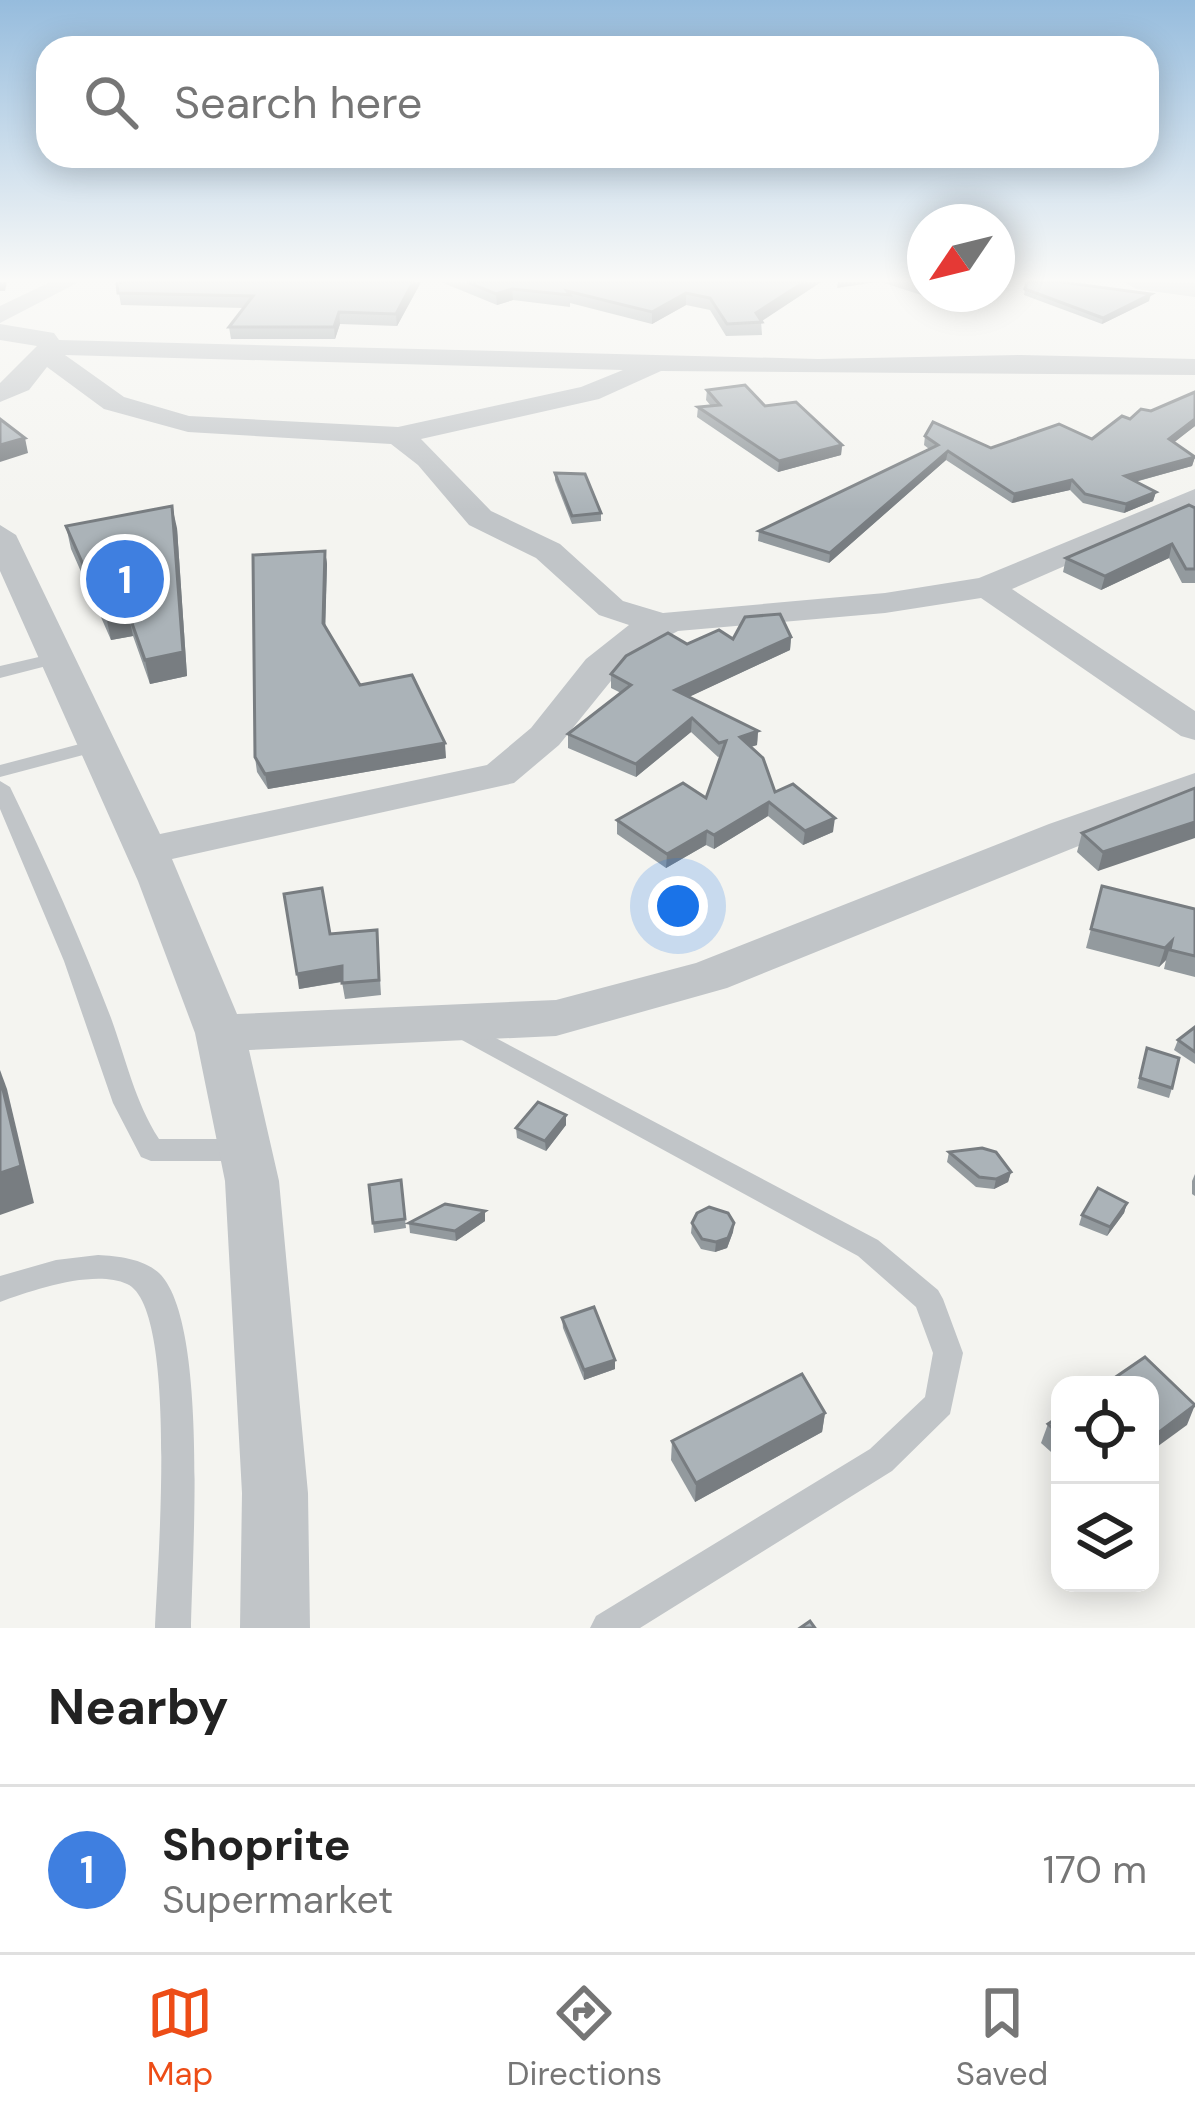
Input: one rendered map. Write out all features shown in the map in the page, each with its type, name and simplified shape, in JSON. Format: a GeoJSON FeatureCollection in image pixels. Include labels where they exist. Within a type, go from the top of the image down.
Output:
{"type":"FeatureCollection","features":[{"type":"Feature","properties":{"kind":"street"},"geometry":{"type":"LineString","coordinates":[[0,394],[20,384],[41,358]]}},
{"type":"Feature","properties":{"kind":"street"},"geometry":{"type":"LineString","coordinates":[[58,358],[114,403],[188,424],[398,436],[589,393],[644,373],[659,361]]}},
{"type":"Feature","properties":{"kind":"street"},"geometry":{"type":"LineString","coordinates":[[491,358],[818,367],[1021,363],[1195,367]]}},
{"type":"Feature","properties":{"kind":"street"},"geometry":{"type":"LineString","coordinates":[[398,436],[428,459],[480,518],[548,551],[611,608],[660,623],[885,603],[987,587],[1195,498]]}},
{"type":"Feature","properties":{"kind":"street"},"geometry":{"type":"LineString","coordinates":[[0,535],[145,851],[220,1033],[252,1181],[275,1492],[275,1628]]}},
{"type":"Feature","properties":{"kind":"street"},"geometry":{"type":"LineString","coordinates":[[987,587],[1195,728]]}},
{"type":"Feature","properties":{"kind":"street"},"geometry":{"type":"LineString","coordinates":[[145,851],[500,774],[536,748],[608,653],[660,623]]}},
{"type":"Feature","properties":{"kind":"street"},"geometry":{"type":"LineString","coordinates":[[220,1033],[458,1026],[556,1018],[710,976],[1064,832],[1195,785]]}},
{"type":"Feature","properties":{"kind":"lane"},"geometry":{"type":"LineString","coordinates":[[0,672],[56,658]]}},
{"type":"Feature","properties":{"kind":"lane"},"geometry":{"type":"LineString","coordinates":[[0,771],[95,746]]}},
{"type":"Feature","properties":{"kind":"lane"},"geometry":{"type":"LineString","coordinates":[[0,787],[100,1022],[129,1119],[151,1150],[245,1150]]}},
{"type":"Feature","properties":{"kind":"lane"},"geometry":{"type":"LineString","coordinates":[[458,1026],[868,1248],[928,1299],[948,1353],[939,1404],[881,1460],[608,1628]]}},
{"type":"Feature","properties":{"kind":"lane"},"geometry":{"type":"LineString","coordinates":[[0,1289],[22,1280],[118,1267],[149,1281],[165,1302],[175,1356],[172,1628]]}},
{"type":"Feature","properties":{"kind":"building"},"geometry":{"type":"Polygon","coordinates":[[[745,385],[765,406],[796,402],[842,445],[779,461],[698,407],[720,405],[707,390],[745,385]]]}},
{"type":"Feature","properties":{"kind":"building"},"geometry":{"type":"Polygon","coordinates":[[[1195,392],[1195,419],[1169,439],[1195,457],[1125,476],[1156,492],[1126,504],[1085,494],[1072,480],[1014,494],[948,451],[830,553],[759,531],[938,445],[925,436],[933,422],[991,448],[1059,424],[1092,439],[1122,416],[1130,419],[1141,409],[1151,411],[1195,392]]]}},
{"type":"Feature","properties":{"kind":"building"},"geometry":{"type":"Polygon","coordinates":[[[0,419],[25,438],[0,445],[0,419]]]}},
{"type":"Feature","properties":{"kind":"building"},"geometry":{"type":"Polygon","coordinates":[[[555,473],[585,474],[601,513],[572,516],[555,473]]]}},
{"type":"Feature","properties":{"kind":"building"},"geometry":{"type":"Polygon","coordinates":[[[1189,505],[1195,508],[1195,569],[1186,569],[1172,544],[1105,576],[1066,558],[1189,505]]]}},
{"type":"Feature","properties":{"kind":"building"},"geometry":{"type":"Polygon","coordinates":[[[172,506],[183,652],[145,660],[128,612],[106,616],[66,526],[172,506]]]}},
{"type":"Feature","properties":{"kind":"building"},"geometry":{"type":"Polygon","coordinates":[[[325,551],[323,623],[360,685],[412,675],[445,743],[265,774],[255,757],[253,555],[325,551]]]}},
{"type":"Feature","properties":{"kind":"building"},"geometry":{"type":"Polygon","coordinates":[[[780,614],[791,637],[675,690],[758,731],[740,737],[763,758],[775,792],[793,784],[835,818],[805,831],[769,802],[714,835],[707,831],[667,854],[617,820],[683,783],[706,798],[726,741],[719,743],[692,718],[636,764],[568,734],[631,685],[611,674],[626,656],[668,633],[687,644],[719,630],[733,639],[745,617],[780,614]]]}},
{"type":"Feature","properties":{"kind":"building"},"geometry":{"type":"Polygon","coordinates":[[[1195,788],[1195,822],[1103,852],[1082,833],[1195,788]]]}},
{"type":"Feature","properties":{"kind":"building"},"geometry":{"type":"Polygon","coordinates":[[[1102,886],[1195,909],[1195,956],[1170,950],[1172,941],[1165,948],[1091,929],[1102,886]]]}},
{"type":"Feature","properties":{"kind":"building"},"geometry":{"type":"Polygon","coordinates":[[[322,888],[330,934],[377,930],[379,980],[342,983],[342,966],[297,974],[284,894],[322,888]]]}},
{"type":"Feature","properties":{"kind":"building"},"geometry":{"type":"Polygon","coordinates":[[[1195,1027],[1195,1052],[1178,1040],[1195,1027]]]}},
{"type":"Feature","properties":{"kind":"building"},"geometry":{"type":"Polygon","coordinates":[[[1147,1048],[1179,1058],[1172,1088],[1140,1078],[1147,1048]]]}},
{"type":"Feature","properties":{"kind":"building"},"geometry":{"type":"Polygon","coordinates":[[[0,1077],[21,1166],[0,1173],[0,1077]]]}},
{"type":"Feature","properties":{"kind":"building"},"geometry":{"type":"Polygon","coordinates":[[[538,1102],[566,1115],[545,1141],[516,1128],[538,1102]]]}},
{"type":"Feature","properties":{"kind":"building"},"geometry":{"type":"Polygon","coordinates":[[[982,1148],[996,1152],[1011,1172],[996,1179],[979,1177],[949,1152],[982,1148]]]}},
{"type":"Feature","properties":{"kind":"building"},"geometry":{"type":"Polygon","coordinates":[[[401,1180],[405,1219],[373,1223],[369,1185],[401,1180]]]}},
{"type":"Feature","properties":{"kind":"building"},"geometry":{"type":"Polygon","coordinates":[[[1098,1188],[1127,1203],[1110,1227],[1082,1215],[1098,1188]]]}},
{"type":"Feature","properties":{"kind":"building"},"geometry":{"type":"Polygon","coordinates":[[[445,1204],[485,1211],[455,1231],[409,1223],[445,1204]]]}},
{"type":"Feature","properties":{"kind":"building"},"geometry":{"type":"Polygon","coordinates":[[[709,1207],[728,1213],[734,1223],[728,1238],[702,1239],[692,1223],[697,1213],[709,1207]]]}},
{"type":"Feature","properties":{"kind":"building"},"geometry":{"type":"Polygon","coordinates":[[[594,1307],[615,1360],[584,1370],[562,1318],[594,1307]]]}},
{"type":"Feature","properties":{"kind":"building"},"geometry":{"type":"Polygon","coordinates":[[[1145,1357],[1195,1405],[1159,1432],[1159,1376],[1117,1376],[1145,1357]]]}},
{"type":"Feature","properties":{"kind":"building"},"geometry":{"type":"Polygon","coordinates":[[[802,1374],[825,1413],[696,1483],[672,1441],[802,1374]]]}},
{"type":"Feature","properties":{"kind":"place","name":"Shoprite"},"geometry":{"type":"Point","coordinates":[125,579]}}]}
